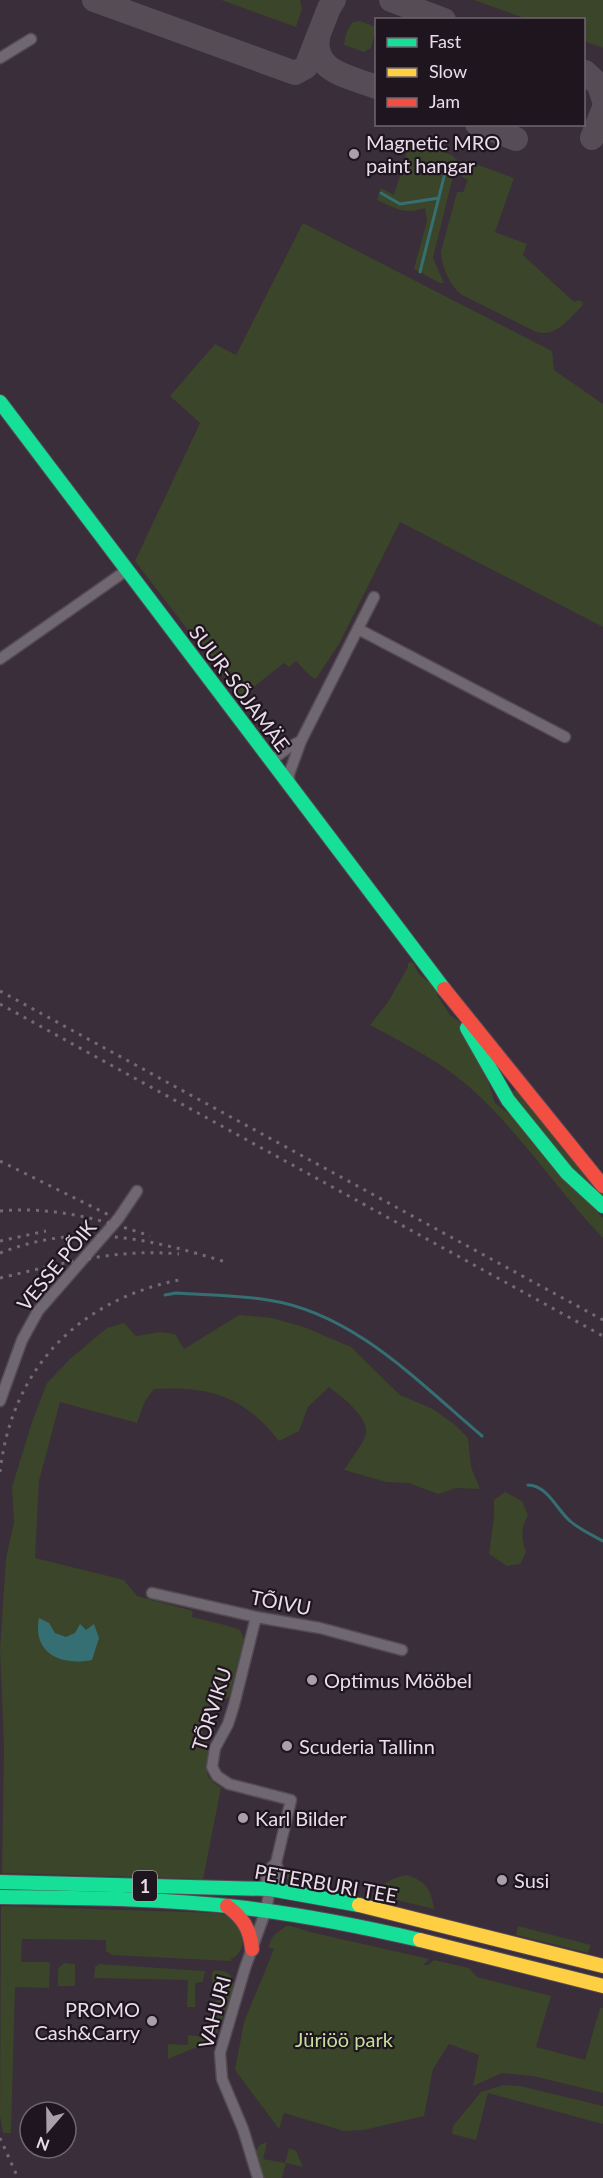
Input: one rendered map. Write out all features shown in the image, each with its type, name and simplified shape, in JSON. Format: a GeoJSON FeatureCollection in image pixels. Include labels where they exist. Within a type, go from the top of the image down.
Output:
{"type":"FeatureCollection","features":[{"type":"Feature","properties":{"kind":"main road","name":"SUUR-SÕJAMÄE"},"geometry":{"type":"LineString","coordinates":[[0,402],[450,997],[603,1186]]}},
{"type":"Feature","properties":{"kind":"main road","name":"SUUR-SÕJAMÄE"},"geometry":{"type":"LineString","coordinates":[[450,997],[508,1100],[567,1173],[603,1206]]}},
{"type":"Feature","properties":{"kind":"main road"},"geometry":{"type":"LineString","coordinates":[[500,1087],[514,1076]]}},
{"type":"Feature","properties":{"kind":"main road","name":"PETERBURI TEE"},"geometry":{"type":"LineString","coordinates":[[0,1881],[270,1890],[356,1904],[603,1966]]}},
{"type":"Feature","properties":{"kind":"main road","name":"PETERBURI TEE"},"geometry":{"type":"LineString","coordinates":[[0,1897],[199,1903],[266,1910],[352,1925],[581,1980],[603,1988]]}},
{"type":"Feature","properties":{"kind":"main road"},"geometry":{"type":"LineString","coordinates":[[227,1906],[244,1920],[251,1936],[252,1949]]}},
{"type":"Feature","properties":{"kind":"street"},"geometry":{"type":"LineString","coordinates":[[0,58],[31,39]]}},
{"type":"Feature","properties":{"kind":"street"},"geometry":{"type":"LineString","coordinates":[[0,659],[126,570]]}},
{"type":"Feature","properties":{"kind":"street"},"geometry":{"type":"LineString","coordinates":[[289,785],[289,774],[301,741],[375,597]]}},
{"type":"Feature","properties":{"kind":"street"},"geometry":{"type":"LineString","coordinates":[[358,629],[565,738]]}},
{"type":"Feature","properties":{"kind":"street"},"geometry":{"type":"LineString","coordinates":[[270,761],[301,741]]}},
{"type":"Feature","properties":{"kind":"street","name":"VESSE PÕIK"},"geometry":{"type":"LineString","coordinates":[[0,1401],[22,1340],[38,1311],[118,1220],[137,1191]]}},
{"type":"Feature","properties":{"kind":"street","name":"TÕIVU"},"geometry":{"type":"LineString","coordinates":[[152,1593],[256,1617],[320,1628],[402,1650]]}},
{"type":"Feature","properties":{"kind":"street","name":"TÕRVIKU"},"geometry":{"type":"LineString","coordinates":[[217,1776],[213,1767],[215,1748],[228,1724],[256,1617]]}},
{"type":"Feature","properties":{"kind":"street","name":"VAHURI"},"geometry":{"type":"LineString","coordinates":[[217,1776],[229,1784],[291,1800],[276,1863],[279,1872],[270,1890],[266,1910],[220,2053],[220,2069],[258,2178]]}},
{"type":"Feature","properties":{"kind":"green space"},"geometry":{"type":"Polygon","coordinates":[[[221,0],[300,0],[302,9],[296,27],[221,0]]]}},
{"type":"Feature","properties":{"kind":"green space"},"geometry":{"type":"Polygon","coordinates":[[[474,0],[603,0],[603,48],[585,41],[585,18],[524,18],[474,0]]]}},
{"type":"Feature","properties":{"kind":"green space"},"geometry":{"type":"Polygon","coordinates":[[[360,21],[375,27],[371,48],[364,52],[344,45],[349,27],[353,22],[360,21]]]}},
{"type":"Feature","properties":{"kind":"green space"},"geometry":{"type":"Polygon","coordinates":[[[410,141],[452,155],[457,160],[433,258],[444,283],[414,269],[427,221],[425,208],[406,211],[377,200],[381,188],[394,195],[410,141]]]}},
{"type":"Feature","properties":{"kind":"green space"},"geometry":{"type":"Polygon","coordinates":[[[467,161],[514,178],[495,232],[527,244],[523,255],[574,302],[580,300],[583,303],[561,327],[542,333],[534,331],[462,295],[447,275],[441,251],[457,192],[463,192],[468,180],[462,177],[467,161]]]}},
{"type":"Feature","properties":{"kind":"green space"},"geometry":{"type":"Polygon","coordinates":[[[303,223],[552,351],[554,370],[603,404],[603,627],[400,522],[339,644],[316,679],[296,661],[289,667],[284,663],[240,698],[135,561],[200,423],[170,396],[215,344],[236,355],[303,223]]]}},
{"type":"Feature","properties":{"kind":"green space"},"geometry":{"type":"Polygon","coordinates":[[[411,962],[419,974],[436,988],[437,995],[450,1015],[464,1028],[486,1075],[495,1103],[513,1117],[553,1166],[603,1218],[603,1238],[486,1102],[456,1076],[432,1060],[370,1025],[388,1002],[408,967],[408,963],[411,962]]]}},
{"type":"Feature","properties":{"kind":"green space"},"geometry":{"type":"Polygon","coordinates":[[[517,1089],[573,1160],[603,1193],[603,1198],[572,1170],[511,1094],[517,1089]]]}},
{"type":"Feature","properties":{"kind":"green space"},"geometry":{"type":"Polygon","coordinates":[[[239,1315],[272,1318],[304,1327],[351,1347],[400,1395],[433,1409],[454,1424],[468,1438],[471,1467],[480,1489],[456,1488],[438,1494],[409,1483],[386,1482],[344,1470],[363,1441],[366,1433],[365,1427],[363,1420],[353,1407],[329,1387],[308,1407],[299,1431],[279,1441],[252,1413],[239,1404],[208,1392],[154,1389],[145,1401],[137,1423],[60,1402],[39,1481],[35,1558],[124,1580],[137,1596],[193,1611],[192,1617],[240,1630],[244,1639],[229,1697],[203,1712],[202,1727],[208,1752],[207,1773],[209,1778],[221,1788],[203,1879],[2,1873],[4,1747],[0,1649],[6,1558],[14,1523],[12,1487],[47,1383],[71,1358],[107,1328],[124,1323],[136,1336],[160,1332],[175,1334],[184,1349],[239,1315]]]}},
{"type":"Feature","properties":{"kind":"green space"},"geometry":{"type":"Polygon","coordinates":[[[505,1492],[522,1501],[528,1515],[522,1533],[526,1552],[520,1564],[507,1566],[489,1554],[494,1500],[505,1492]]]}},
{"type":"Feature","properties":{"kind":"green space"},"geometry":{"type":"Polygon","coordinates":[[[290,1870],[321,1878],[329,1885],[285,1879],[281,1876],[283,1871],[290,1870]]]}},
{"type":"Feature","properties":{"kind":"green space"},"geometry":{"type":"Polygon","coordinates":[[[407,1875],[419,1880],[427,1887],[434,1909],[371,1894],[392,1880],[407,1875]]]}},
{"type":"Feature","properties":{"kind":"green space"},"geometry":{"type":"Polygon","coordinates":[[[1,1906],[218,1913],[236,1921],[242,1930],[243,1942],[240,1952],[231,1961],[112,1955],[106,1951],[106,1940],[22,1939],[21,1962],[48,1962],[50,1964],[49,1988],[15,1987],[11,2133],[3,2133],[0,2116],[1,1906]]]}},
{"type":"Feature","properties":{"kind":"green space","name":"Jüriöö park"},"geometry":{"type":"Polygon","coordinates":[[[286,1926],[429,1959],[423,1965],[428,1965],[434,1960],[469,1968],[477,1977],[551,1996],[536,2047],[585,2060],[600,2008],[603,2008],[603,2093],[533,2076],[502,2073],[473,2086],[479,2055],[449,2044],[433,2069],[424,2116],[364,2130],[344,2131],[284,2113],[279,2129],[235,2070],[244,2022],[274,1949],[268,1947],[273,1936],[286,1926]]]}},
{"type":"Feature","properties":{"kind":"green space"},"geometry":{"type":"Polygon","coordinates":[[[518,1926],[591,1945],[588,1953],[516,1935],[518,1926]]]}},
{"type":"Feature","properties":{"kind":"green space"},"geometry":{"type":"Polygon","coordinates":[[[64,1963],[75,1964],[75,1986],[58,1986],[58,1969],[64,1963]]]}},
{"type":"Feature","properties":{"kind":"green space"},"geometry":{"type":"Polygon","coordinates":[[[99,1964],[205,1971],[203,1982],[195,1983],[195,2007],[187,2007],[188,1980],[94,1978],[95,1967],[99,1964]]]}},
{"type":"Feature","properties":{"kind":"green space"},"geometry":{"type":"Polygon","coordinates":[[[215,1970],[230,1975],[233,1987],[215,2040],[212,2002],[219,2000],[219,1983],[212,1982],[212,1973],[215,1970]]]}},
{"type":"Feature","properties":{"kind":"green space"},"geometry":{"type":"Polygon","coordinates":[[[188,2035],[213,2038],[213,2045],[206,2048],[194,2048],[168,2059],[168,2044],[188,2045],[188,2035]]]}},
{"type":"Feature","properties":{"kind":"green space"},"geometry":{"type":"Polygon","coordinates":[[[504,2085],[520,2086],[603,2106],[603,2124],[488,2093],[476,2140],[452,2134],[453,2126],[481,2092],[504,2085]]]}},
{"type":"Feature","properties":{"kind":"green space"},"geometry":{"type":"Polygon","coordinates":[[[267,2142],[263,2159],[285,2163],[289,2148],[296,2151],[303,2167],[286,2163],[282,2178],[264,2178],[257,2163],[256,2152],[261,2144],[267,2142]]]}},
{"type":"Feature","properties":{"kind":"water"},"geometry":{"type":"Polygon","coordinates":[[[39,1618],[49,1623],[55,1633],[66,1637],[75,1633],[80,1624],[86,1630],[94,1624],[99,1638],[92,1660],[70,1661],[52,1655],[40,1641],[39,1618]]]}},
{"type":"Feature","properties":{"kind":"waterway"},"geometry":{"type":"LineString","coordinates":[[420,272],[447,165]]}},
{"type":"Feature","properties":{"kind":"waterway"},"geometry":{"type":"LineString","coordinates":[[381,193],[400,204],[439,198]]}},
{"type":"Feature","properties":{"kind":"waterway"},"geometry":{"type":"LineString","coordinates":[[165,1295],[176,1293],[268,1300],[299,1307],[329,1319],[383,1353],[482,1436]]}},
{"type":"Feature","properties":{"kind":"waterway"},"geometry":{"type":"LineString","coordinates":[[528,1485],[541,1489],[570,1521],[603,1541]]}},
{"type":"Feature","properties":{"kind":"taxiway"},"geometry":{"type":"LineString","coordinates":[[94,0],[295,73],[306,67],[334,0]]}},
{"type":"Feature","properties":{"kind":"taxiway"},"geometry":{"type":"LineString","coordinates":[[391,0],[439,18]]}},
{"type":"Feature","properties":{"kind":"taxiway"},"geometry":{"type":"LineString","coordinates":[[318,37],[318,49],[327,66],[344,76],[375,87]]}},
{"type":"Feature","properties":{"kind":"taxiway"},"geometry":{"type":"LineString","coordinates":[[585,72],[599,85],[603,98]]}},
{"type":"Feature","properties":{"kind":"taxiway"},"geometry":{"type":"LineString","coordinates":[[592,138],[603,110]]}},
{"type":"Feature","properties":{"kind":"taxiway"},"geometry":{"type":"LineString","coordinates":[[482,126],[516,139]]}},
{"type":"Feature","properties":{"kind":"railway"},"geometry":{"type":"LineString","coordinates":[[0,991],[603,1320]]}},
{"type":"Feature","properties":{"kind":"railway"},"geometry":{"type":"LineString","coordinates":[[0,1004],[603,1336]]}},
{"type":"Feature","properties":{"kind":"railway"},"geometry":{"type":"LineString","coordinates":[[0,1161],[115,1218]]}},
{"type":"Feature","properties":{"kind":"railway"},"geometry":{"type":"LineString","coordinates":[[0,1211],[38,1210],[76,1215],[150,1236]]}},
{"type":"Feature","properties":{"kind":"railway"},"geometry":{"type":"LineString","coordinates":[[0,1241],[46,1231]]}},
{"type":"Feature","properties":{"kind":"railway"},"geometry":{"type":"LineString","coordinates":[[0,1253],[58,1238],[113,1237],[169,1246],[226,1262]]}},
{"type":"Feature","properties":{"kind":"railway"},"geometry":{"type":"LineString","coordinates":[[0,1278],[111,1255],[179,1254]]}},
{"type":"Feature","properties":{"kind":"railway"},"geometry":{"type":"LineString","coordinates":[[0,1472],[7,1434],[19,1400],[36,1369],[58,1343],[84,1320],[113,1302],[147,1288],[184,1279]]}},
{"type":"Feature","properties":{"kind":"railway"},"geometry":{"type":"LineString","coordinates":[[0,2138],[18,2178]]}},
{"type":"Feature","properties":{"kind":"traffic: fast"},"geometry":{"type":"LineString","coordinates":[[0,402],[444,989]]}},
{"type":"Feature","properties":{"kind":"traffic: fast"},"geometry":{"type":"LineString","coordinates":[[467,1028],[508,1100],[567,1173],[603,1206]]}},
{"type":"Feature","properties":{"kind":"traffic: fast"},"geometry":{"type":"LineString","coordinates":[[0,1882],[270,1889],[359,1905]]}},
{"type":"Feature","properties":{"kind":"traffic: fast"},"geometry":{"type":"LineString","coordinates":[[0,1897],[148,1900],[237,1907],[329,1921],[420,1940]]}},
{"type":"Feature","properties":{"kind":"traffic: slow"},"geometry":{"type":"LineString","coordinates":[[359,1905],[603,1966]]}},
{"type":"Feature","properties":{"kind":"traffic: slow"},"geometry":{"type":"LineString","coordinates":[[420,1940],[603,1986]]}},
{"type":"Feature","properties":{"kind":"traffic: jam"},"geometry":{"type":"LineString","coordinates":[[444,989],[603,1186]]}},
{"type":"Feature","properties":{"kind":"traffic: jam"},"geometry":{"type":"LineString","coordinates":[[227,1906],[245,1925],[252,1949]]}},
{"type":"Feature","properties":{"kind":"place","name":"Magnetic MRO paint hangar"},"geometry":{"type":"Point","coordinates":[354,154]}},
{"type":"Feature","properties":{"kind":"place","name":"Optimus Mööbel"},"geometry":{"type":"Point","coordinates":[312,1680]}},
{"type":"Feature","properties":{"kind":"place","name":"Scuderia Tallinn"},"geometry":{"type":"Point","coordinates":[287,1746]}},
{"type":"Feature","properties":{"kind":"place","name":"Karl Bilder"},"geometry":{"type":"Point","coordinates":[243,1818]}},
{"type":"Feature","properties":{"kind":"place","name":"Susi"},"geometry":{"type":"Point","coordinates":[502,1880]}},
{"type":"Feature","properties":{"kind":"place","name":"PROMO Cash&Carry"},"geometry":{"type":"Point","coordinates":[152,2021]}}]}
